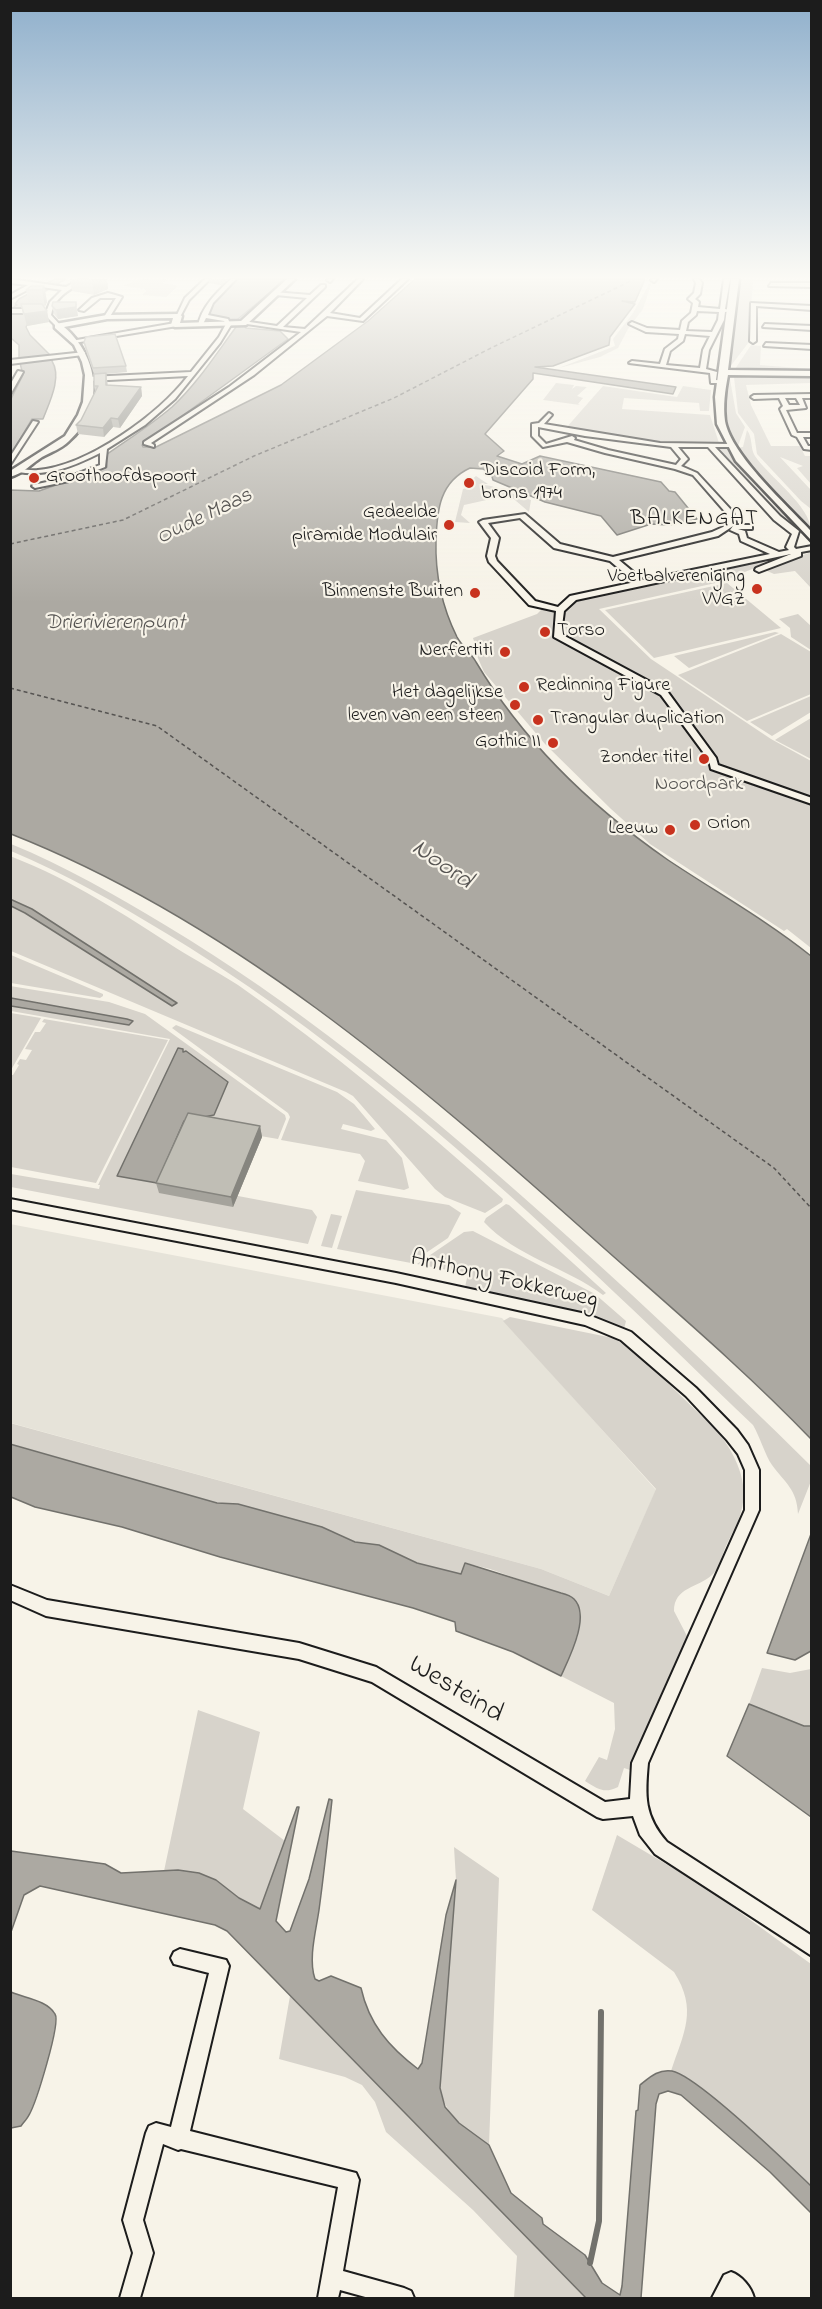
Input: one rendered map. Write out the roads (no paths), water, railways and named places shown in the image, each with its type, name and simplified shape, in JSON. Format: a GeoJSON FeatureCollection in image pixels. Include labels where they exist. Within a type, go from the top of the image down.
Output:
{"type":"FeatureCollection","features":[{"type":"Feature","properties":{"kind":"main road"},"geometry":{"type":"LineString","coordinates":[[19,470],[40,454],[58,446],[78,424],[88,400],[89,387]]}},
{"type":"Feature","properties":{"kind":"main road"},"geometry":{"type":"LineString","coordinates":[[720,387],[718,406],[721,424],[730,445],[739,459],[812,538]]}},
{"type":"Feature","properties":{"kind":"street"},"geometry":{"type":"LineString","coordinates":[[35,422],[10,464],[19,470],[34,474],[54,472],[104,448],[146,424],[182,387]]}},
{"type":"Feature","properties":{"kind":"street"},"geometry":{"type":"LineString","coordinates":[[152,446],[146,443],[233,387]]}},
{"type":"Feature","properties":{"kind":"street"},"geometry":{"type":"LineString","coordinates":[[781,396],[787,407]]}},
{"type":"Feature","properties":{"kind":"street"},"geometry":{"type":"LineString","coordinates":[[798,396],[804,407],[783,409],[795,435],[812,435]]}},
{"type":"Feature","properties":{"kind":"street"},"geometry":{"type":"LineString","coordinates":[[754,397],[812,396]]}},
{"type":"Feature","properties":{"kind":"street"},"geometry":{"type":"LineString","coordinates":[[540,425],[549,415]]}},
{"type":"Feature","properties":{"kind":"street"},"geometry":{"type":"LineString","coordinates":[[146,424],[166,429]]}},
{"type":"Feature","properties":{"kind":"street"},"geometry":{"type":"LineString","coordinates":[[585,434],[545,446],[535,436],[535,424],[585,434],[673,445],[730,445]]}},
{"type":"Feature","properties":{"kind":"street"},"geometry":{"type":"LineString","coordinates":[[560,610],[532,603],[493,562],[491,556],[495,538],[483,522],[522,516],[557,546],[613,559],[716,534],[732,523],[730,514],[695,474],[636,456],[595,450],[567,438],[561,429]]}},
{"type":"Feature","properties":{"kind":"street"},"geometry":{"type":"LineString","coordinates":[[799,435],[806,448],[812,447]]}},
{"type":"Feature","properties":{"kind":"street"},"geometry":{"type":"LineString","coordinates":[[673,445],[685,459],[677,467]]}},
{"type":"Feature","properties":{"kind":"street"},"geometry":{"type":"LineString","coordinates":[[710,445],[777,518],[796,533],[790,547],[797,555],[759,570]]}},
{"type":"Feature","properties":{"kind":"street"},"geometry":{"type":"LineString","coordinates":[[35,486],[67,480],[103,466],[104,448]]}},
{"type":"Feature","properties":{"kind":"street"},"geometry":{"type":"LineString","coordinates":[[749,527],[740,526],[734,530],[742,534],[744,538],[777,554]]}},
{"type":"Feature","properties":{"kind":"street"},"geometry":{"type":"LineString","coordinates":[[812,548],[640,582],[573,598],[560,610],[557,635],[664,693],[713,760],[714,767],[812,801]]}},
{"type":"Feature","properties":{"kind":"street"},"geometry":{"type":"LineString","coordinates":[[613,559],[640,582]]}},
{"type":"Feature","properties":{"kind":"street","name":"Anthony Fokkerweg"},"geometry":{"type":"LineString","coordinates":[[10,1204],[396,1278],[586,1320],[626,1336],[691,1392],[744,1450],[752,1470],[752,1510],[694,1647],[640,1764],[637,1807]]}},
{"type":"Feature","properties":{"kind":"street","name":"Westeind"},"geometry":{"type":"LineString","coordinates":[[10,1592],[46,1608],[298,1651],[376,1675],[603,1811],[637,1807]]}},
{"type":"Feature","properties":{"kind":"street"},"geometry":{"type":"LineString","coordinates":[[637,1807],[646,1829],[661,1848],[812,1947]]}},
{"type":"Feature","properties":{"kind":"street"},"geometry":{"type":"LineString","coordinates":[[178,2140],[220,1966],[180,1958]]}},
{"type":"Feature","properties":{"kind":"street"},"geometry":{"type":"LineString","coordinates":[[130,2298],[143,2253],[133,2220],[156,2133],[349,2180],[328,2298]]}},
{"type":"Feature","properties":{"kind":"street"},"geometry":{"type":"LineString","coordinates":[[332,2278],[404,2298]]}},
{"type":"Feature","properties":{"kind":"street"},"geometry":{"type":"LineString","coordinates":[[722,2298],[731,2282],[744,2298]]}},
{"type":"Feature","properties":{"kind":"water"},"geometry":{"type":"Polygon","coordinates":[[[17,387],[54,387],[43,419],[32,419],[11,455],[11,399],[17,387]]]}},
{"type":"Feature","properties":{"kind":"water"},"geometry":{"type":"Polygon","coordinates":[[[191,387],[222,387],[142,445],[143,447],[156,447],[277,387],[526,387],[485,434],[504,451],[497,456],[522,464],[540,456],[661,482],[669,491],[675,492],[697,519],[669,525],[651,524],[617,535],[601,516],[545,502],[493,480],[491,473],[483,469],[470,468],[452,481],[439,507],[436,540],[438,578],[447,614],[459,640],[515,719],[562,771],[640,840],[741,906],[811,956],[811,1439],[729,1360],[522,1175],[386,1062],[316,1008],[243,957],[169,911],[91,870],[11,834],[10,490],[39,491],[107,467],[106,455],[148,426],[191,387]]]}},
{"type":"Feature","properties":{"kind":"water"},"geometry":{"type":"Polygon","coordinates":[[[625,387],[676,387],[673,394],[625,387]]]}},
{"type":"Feature","properties":{"kind":"water"},"geometry":{"type":"Polygon","coordinates":[[[10,899],[32,909],[177,1003],[172,1006],[11,906],[10,899]]]}},
{"type":"Feature","properties":{"kind":"water"},"geometry":{"type":"Polygon","coordinates":[[[11,998],[133,1021],[129,1025],[11,1006],[11,998]]]}},
{"type":"Feature","properties":{"kind":"water"},"geometry":{"type":"Polygon","coordinates":[[[178,1048],[183,1049],[183,1052],[186,1051],[228,1082],[214,1115],[184,1121],[157,1183],[117,1176],[178,1048]]]}},
{"type":"Feature","properties":{"kind":"water"},"geometry":{"type":"Polygon","coordinates":[[[10,1444],[217,1503],[238,1504],[322,1527],[355,1542],[379,1545],[417,1563],[461,1574],[465,1563],[566,1595],[574,1599],[579,1606],[577,1637],[561,1676],[513,1652],[456,1631],[455,1622],[413,1608],[220,1557],[122,1527],[35,1507],[11,1497],[10,1444]]]}},
{"type":"Feature","properties":{"kind":"water"},"geometry":{"type":"Polygon","coordinates":[[[811,1534],[811,1651],[795,1660],[767,1653],[811,1534]]]}},
{"type":"Feature","properties":{"kind":"water"},"geometry":{"type":"Polygon","coordinates":[[[749,1704],[804,1726],[811,1726],[811,1817],[727,1756],[749,1704]]]}},
{"type":"Feature","properties":{"kind":"water"},"geometry":{"type":"Polygon","coordinates":[[[329,1799],[332,1800],[312,1954],[315,1979],[319,1981],[331,1976],[361,1988],[369,2013],[382,2034],[418,2069],[422,2063],[446,1915],[456,1880],[440,2088],[445,2107],[459,2123],[489,2145],[511,2193],[542,2218],[543,2224],[585,2255],[602,2283],[620,2295],[640,2085],[658,2072],[672,2071],[684,2076],[764,2141],[811,2186],[811,2213],[770,2172],[681,2095],[668,2091],[659,2094],[656,2104],[641,2298],[586,2298],[227,1931],[215,1925],[40,1886],[24,1895],[11,1932],[11,1851],[105,1864],[121,1873],[178,1870],[199,1873],[216,1880],[239,1898],[260,1909],[297,1807],[299,1807],[276,1921],[286,1932],[290,1931],[309,1879],[329,1799]]]}},
{"type":"Feature","properties":{"kind":"water"},"geometry":{"type":"Polygon","coordinates":[[[11,1992],[47,2006],[55,2014],[56,2020],[47,2063],[32,2108],[21,2126],[11,2128],[11,1992]]]}},
{"type":"Feature","properties":{"kind":"waterway"},"geometry":{"type":"LineString","coordinates":[[590,2263],[599,2221],[601,2012]]}},
{"type":"Feature","properties":{"kind":"place","name":"Groothoofdspoort"},"geometry":{"type":"Point","coordinates":[34,478]}},
{"type":"Feature","properties":{"kind":"place","name":"Discoid Form, brons 1974"},"geometry":{"type":"Point","coordinates":[469,483]}},
{"type":"Feature","properties":{"kind":"place","name":"Gedeelde piramide Modulair"},"geometry":{"type":"Point","coordinates":[449,525]}},
{"type":"Feature","properties":{"kind":"place","name":"Voetbalvereniging VVGZ"},"geometry":{"type":"Point","coordinates":[757,589]}},
{"type":"Feature","properties":{"kind":"place","name":"Binnenste Buiten"},"geometry":{"type":"Point","coordinates":[475,593]}},
{"type":"Feature","properties":{"kind":"place","name":"Torso"},"geometry":{"type":"Point","coordinates":[545,632]}},
{"type":"Feature","properties":{"kind":"place","name":"Nerfertiti"},"geometry":{"type":"Point","coordinates":[505,652]}},
{"type":"Feature","properties":{"kind":"place","name":"Redinning Figure"},"geometry":{"type":"Point","coordinates":[524,687]}},
{"type":"Feature","properties":{"kind":"place","name":"Het dagelijkse leven van een steen"},"geometry":{"type":"Point","coordinates":[515,705]}},
{"type":"Feature","properties":{"kind":"place","name":"Trangular duplication"},"geometry":{"type":"Point","coordinates":[538,720]}},
{"type":"Feature","properties":{"kind":"place","name":"Gothic II"},"geometry":{"type":"Point","coordinates":[553,743]}},
{"type":"Feature","properties":{"kind":"place","name":"Zonder titel"},"geometry":{"type":"Point","coordinates":[704,759]}},
{"type":"Feature","properties":{"kind":"place","name":"Orion"},"geometry":{"type":"Point","coordinates":[695,825]}},
{"type":"Feature","properties":{"kind":"place","name":"Leeuw"},"geometry":{"type":"Point","coordinates":[670,830]}},
{"type":"Feature","properties":{"kind":"district","name":"BALKENGAT"},"geometry":{"type":"Point","coordinates":[695,520]}},
{"type":"Feature","properties":{"kind":"water label","name":"Oude Maas"},"geometry":{"type":"Point","coordinates":[205,518]}},
{"type":"Feature","properties":{"kind":"water label","name":"Drierivierenpunt"},"geometry":{"type":"Point","coordinates":[115,624]}},
{"type":"Feature","properties":{"kind":"water label","name":"Noord"},"geometry":{"type":"Point","coordinates":[441,866]}},
{"type":"Feature","properties":{"kind":"park label","name":"Noordpark"},"geometry":{"type":"Point","coordinates":[699,786]}}]}
